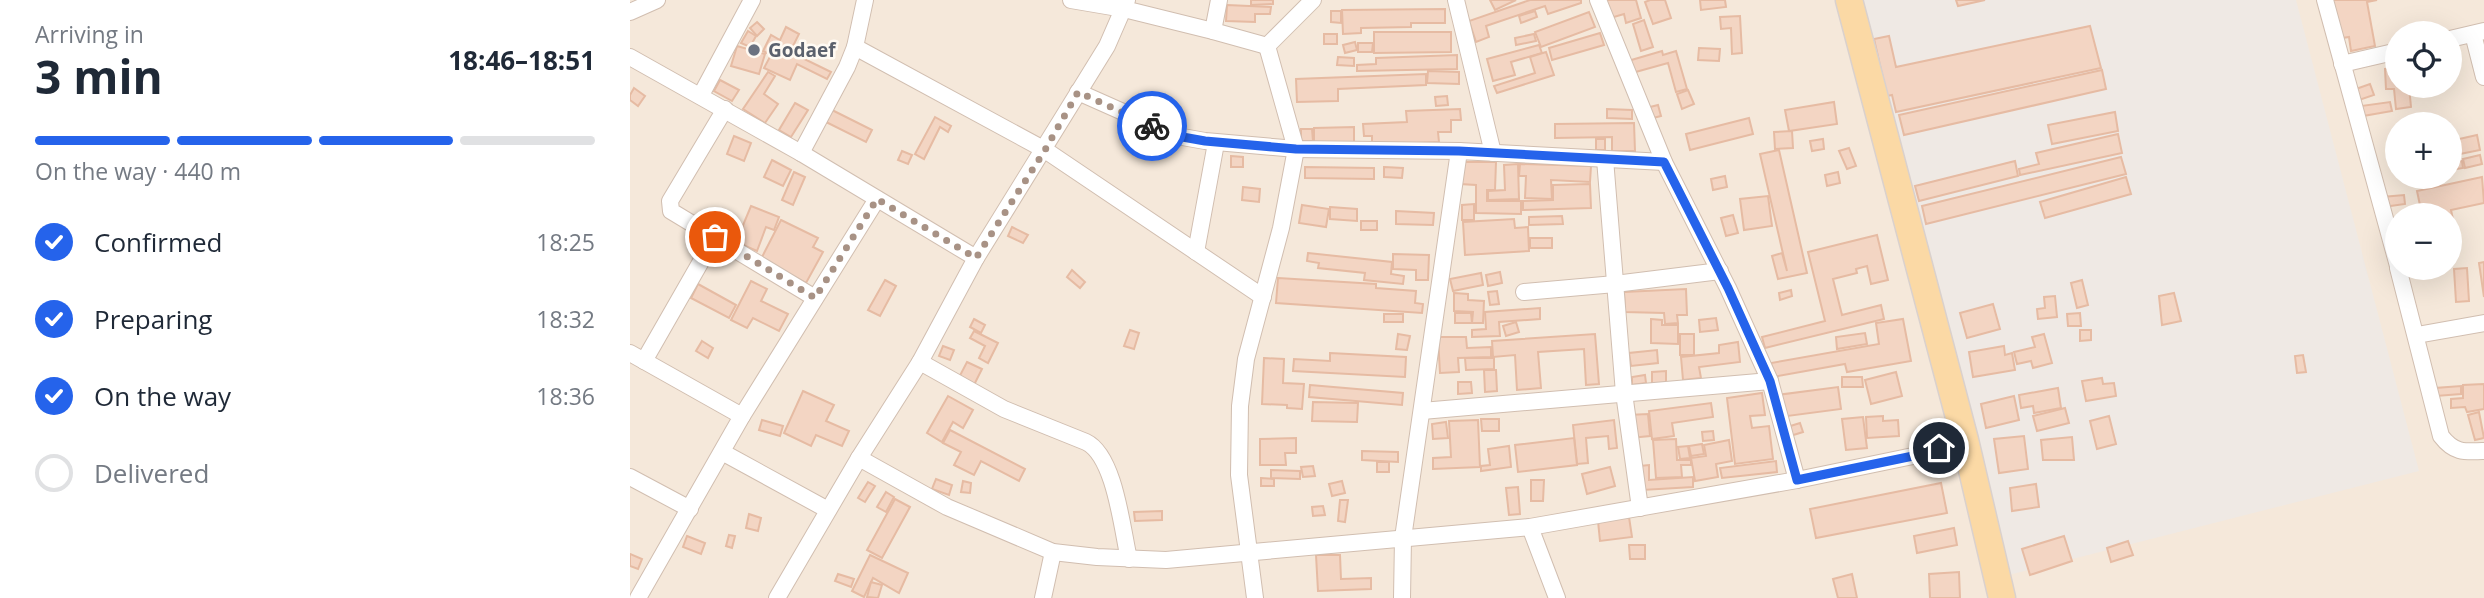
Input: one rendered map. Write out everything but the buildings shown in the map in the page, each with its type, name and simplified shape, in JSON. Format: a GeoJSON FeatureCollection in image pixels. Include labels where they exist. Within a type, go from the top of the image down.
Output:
{"type":"FeatureCollection","features":[{"type":"Feature","properties":{"kind":"main road"},"geometry":{"type":"LineString","coordinates":[[1849,0],[1965,440],[2002,598]]}},
{"type":"Feature","properties":{"kind":"street"},"geometry":{"type":"LineString","coordinates":[[630,12],[657,0]]}},
{"type":"Feature","properties":{"kind":"street"},"geometry":{"type":"LineString","coordinates":[[701,95],[752,0]]}},
{"type":"Feature","properties":{"kind":"street"},"geometry":{"type":"LineString","coordinates":[[801,153],[847,67],[855,47],[865,0]]}},
{"type":"Feature","properties":{"kind":"street"},"geometry":{"type":"LineString","coordinates":[[1071,0],[1125,5],[1267,46]]}},
{"type":"Feature","properties":{"kind":"street"},"geometry":{"type":"LineString","coordinates":[[1213,31],[1219,0]]}},
{"type":"Feature","properties":{"kind":"street"},"geometry":{"type":"LineString","coordinates":[[1267,46],[1313,0]]}},
{"type":"Feature","properties":{"kind":"street"},"geometry":{"type":"LineString","coordinates":[[1456,0],[1493,153]]}},
{"type":"Feature","properties":{"kind":"street"},"geometry":{"type":"LineString","coordinates":[[1598,0],[1664,162],[1720,271],[1770,381],[1797,480]]}},
{"type":"Feature","properties":{"kind":"street"},"geometry":{"type":"LineString","coordinates":[[2325,0],[2385,220]]}},
{"type":"Feature","properties":{"kind":"street"},"geometry":{"type":"LineString","coordinates":[[776,598],[920,362],[976,258],[1107,46],[1125,5]]}},
{"type":"Feature","properties":{"kind":"street"},"geometry":{"type":"LineString","coordinates":[[2478,32],[2484,77]]}},
{"type":"Feature","properties":{"kind":"street"},"geometry":{"type":"LineString","coordinates":[[1255,598],[1239,475],[1240,406],[1246,359],[1281,228],[1296,149],[1267,46]]}},
{"type":"Feature","properties":{"kind":"street"},"geometry":{"type":"LineString","coordinates":[[855,47],[1045,150],[1263,297]]}},
{"type":"Feature","properties":{"kind":"street"},"geometry":{"type":"LineString","coordinates":[[2342,64],[2385,54]]}},
{"type":"Feature","properties":{"kind":"street"},"geometry":{"type":"LineString","coordinates":[[630,57],[801,153],[976,258]]}},
{"type":"Feature","properties":{"kind":"street"},"geometry":{"type":"LineString","coordinates":[[1078,92],[1177,136],[1216,143],[1296,149],[1459,151],[1664,162]]}},
{"type":"Feature","properties":{"kind":"street"},"geometry":{"type":"LineString","coordinates":[[725,109],[670,201],[671,211],[815,298]]}},
{"type":"Feature","properties":{"kind":"street"},"geometry":{"type":"LineString","coordinates":[[1196,252],[1216,143]]}},
{"type":"Feature","properties":{"kind":"street"},"geometry":{"type":"LineString","coordinates":[[1402,598],[1403,538],[1459,151]]}},
{"type":"Feature","properties":{"kind":"street"},"geometry":{"type":"LineString","coordinates":[[1605,159],[1624,393],[1640,508]]}},
{"type":"Feature","properties":{"kind":"street"},"geometry":{"type":"LineString","coordinates":[[638,598],[742,416],[877,199]]}},
{"type":"Feature","properties":{"kind":"street"},"geometry":{"type":"LineString","coordinates":[[715,237],[637,357],[742,416]]}},
{"type":"Feature","properties":{"kind":"street"},"geometry":{"type":"LineString","coordinates":[[1524,292],[1720,271]]}},
{"type":"Feature","properties":{"kind":"street"},"geometry":{"type":"LineString","coordinates":[[2402,280],[2441,436],[2449,446],[2465,452],[2484,451]]}},
{"type":"Feature","properties":{"kind":"street"},"geometry":{"type":"LineString","coordinates":[[2417,335],[2484,323]]}},
{"type":"Feature","properties":{"kind":"street"},"geometry":{"type":"LineString","coordinates":[[920,362],[1004,409],[1086,442],[1098,450],[1108,467],[1129,559]]}},
{"type":"Feature","properties":{"kind":"street"},"geometry":{"type":"LineString","coordinates":[[1422,411],[1770,381]]}},
{"type":"Feature","properties":{"kind":"street"},"geometry":{"type":"LineString","coordinates":[[859,458],[947,507],[1053,552],[1166,561],[1530,527],[1797,480],[1913,456],[1965,440]]}},
{"type":"Feature","properties":{"kind":"street"},"geometry":{"type":"LineString","coordinates":[[722,452],[828,510]]}},
{"type":"Feature","properties":{"kind":"street"},"geometry":{"type":"LineString","coordinates":[[630,477],[690,509]]}},
{"type":"Feature","properties":{"kind":"street"},"geometry":{"type":"LineString","coordinates":[[1530,527],[1557,598]]}},
{"type":"Feature","properties":{"kind":"street"},"geometry":{"type":"LineString","coordinates":[[1043,598],[1053,552]]}},
{"type":"Feature","properties":{"kind":"shaded area"},"geometry":{"type":"Polygon","coordinates":[[[630,0],[2484,0],[2484,598],[630,598],[630,0]]]}},
{"type":"Feature","properties":{"kind":"shaded area"},"geometry":{"type":"Polygon","coordinates":[[[1847,0],[2296,0],[2419,471],[1997,578],[1847,0]]]}},
{"type":"Feature","properties":{"kind":"way so far"},"geometry":{"type":"LineString","coordinates":[[715,237],[815,298],[877,199],[976,258],[1045,150],[1078,92],[1152,126]]}},
{"type":"Feature","properties":{"kind":"place","name":"Godaef"},"geometry":{"type":"Point","coordinates":[754,50]}},
{"type":"Feature","properties":{"kind":"route"},"geometry":{"type":"LineString","coordinates":[[1152,126],[1177,136],[1234,145],[1296,149],[1459,151],[1664,162],[1728,288],[1770,381],[1797,480],[1939,448]]}}]}
